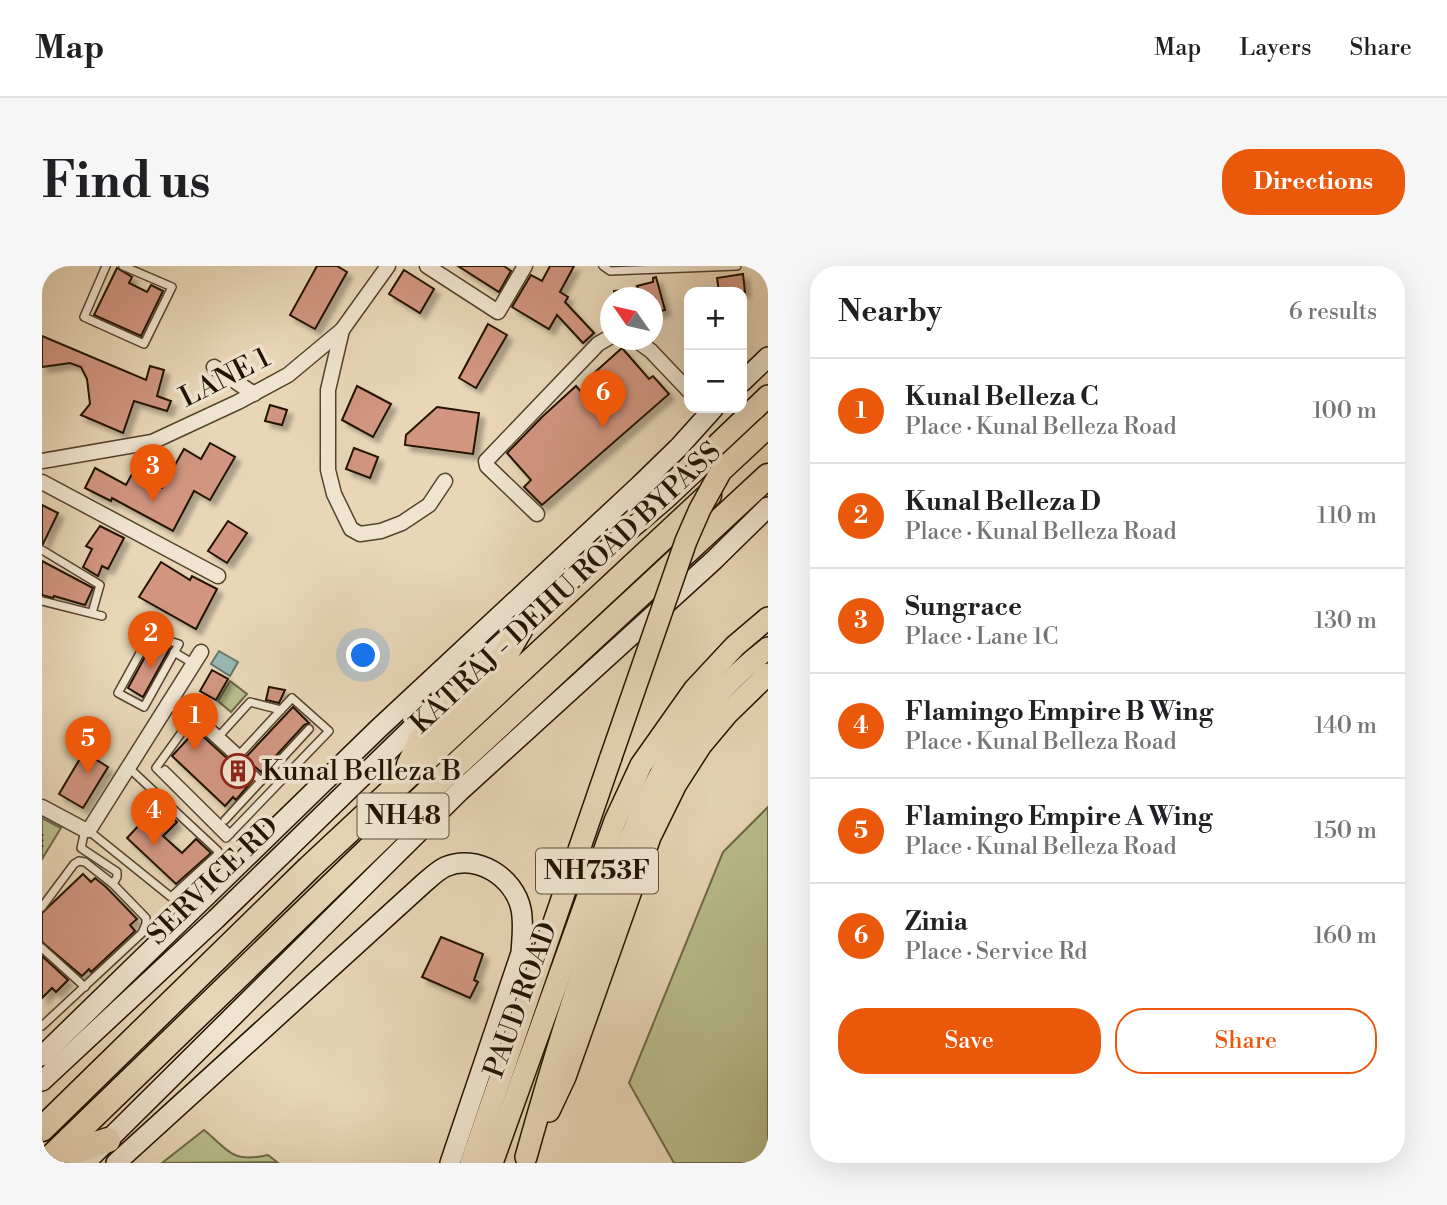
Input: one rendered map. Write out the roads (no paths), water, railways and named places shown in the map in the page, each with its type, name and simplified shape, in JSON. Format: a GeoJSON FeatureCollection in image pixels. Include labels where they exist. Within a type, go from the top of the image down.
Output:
{"type":"FeatureCollection","features":[{"type":"Feature","properties":{"kind":"highway","name":"KATRAJ - DEHU ROAD BYPASS"},"geometry":{"type":"LineString","coordinates":[[42,1129],[309,868],[768,441]]}},
{"type":"Feature","properties":{"kind":"highway","name":"KATRAJ - DEHU ROAD BYPASS"},"geometry":{"type":"LineString","coordinates":[[47,1161],[455,766],[768,476]]}},
{"type":"Feature","properties":{"kind":"highway"},"geometry":{"type":"LineString","coordinates":[[402,781],[421,740],[506,654],[524,623]]}},
{"type":"Feature","properties":{"kind":"highway"},"geometry":{"type":"LineString","coordinates":[[47,1161],[112,1152]]}},
{"type":"Feature","properties":{"kind":"main road"},"geometry":{"type":"LineString","coordinates":[[701,466],[718,444],[768,396]]}},
{"type":"Feature","properties":{"kind":"main road"},"geometry":{"type":"LineString","coordinates":[[701,466],[725,453],[768,413]]}},
{"type":"Feature","properties":{"kind":"main road"},"geometry":{"type":"LineString","coordinates":[[471,1163],[686,541],[721,471],[768,427]]}},
{"type":"Feature","properties":{"kind":"main road","name":"PAUD ROAD"},"geometry":{"type":"LineString","coordinates":[[492,1163],[615,821],[641,765],[694,690],[734,646],[768,618]]}},
{"type":"Feature","properties":{"kind":"main road"},"geometry":{"type":"LineString","coordinates":[[525,1160],[580,976],[634,831],[659,777],[684,737],[712,701],[748,664],[768,648]]}},
{"type":"Feature","properties":{"kind":"main road","name":"NH753F"},"geometry":{"type":"LineString","coordinates":[[525,1160],[565,1077],[650,837],[671,795],[701,745],[727,713],[768,674]]}},
{"type":"Feature","properties":{"kind":"street","name":"LANE 1"},"geometry":{"type":"LineString","coordinates":[[42,461],[152,442],[254,394],[288,374],[342,330],[388,266]]}},
{"type":"Feature","properties":{"kind":"street"},"geometry":{"type":"LineString","coordinates":[[428,266],[498,312],[525,266]]}},
{"type":"Feature","properties":{"kind":"street"},"geometry":{"type":"LineString","coordinates":[[342,330],[328,390],[328,470],[334,494],[351,529],[360,534],[381,531],[402,523],[429,505],[445,481]]}},
{"type":"Feature","properties":{"kind":"street"},"geometry":{"type":"LineString","coordinates":[[537,514],[487,466],[487,458],[600,343]]}},
{"type":"Feature","properties":{"kind":"street"},"geometry":{"type":"LineString","coordinates":[[651,350],[684,386]]}},
{"type":"Feature","properties":{"kind":"street"},"geometry":{"type":"LineString","coordinates":[[747,377],[768,357]]}},
{"type":"Feature","properties":{"kind":"street"},"geometry":{"type":"LineString","coordinates":[[214,367],[254,394]]}},
{"type":"Feature","properties":{"kind":"street"},"geometry":{"type":"LineString","coordinates":[[42,1056],[378,729],[640,485],[706,413]]}},
{"type":"Feature","properties":{"kind":"street","name":"SERVICE RD"},"geometry":{"type":"LineString","coordinates":[[42,1081],[216,919],[449,692],[701,466]]}},
{"type":"Feature","properties":{"kind":"street"},"geometry":{"type":"LineString","coordinates":[[42,482],[218,576]]}},
{"type":"Feature","properties":{"kind":"street"},"geometry":{"type":"LineString","coordinates":[[112,1152],[460,791],[768,507]]}},
{"type":"Feature","properties":{"kind":"street"},"geometry":{"type":"LineString","coordinates":[[42,807],[87,831],[198,658]]}},
{"type":"Feature","properties":{"kind":"street"},"geometry":{"type":"LineString","coordinates":[[85,1163],[112,1152],[160,1124],[443,868],[455,864],[479,864],[490,869],[508,884],[515,895],[522,919],[521,953],[450,1163]]}},
{"type":"Feature","properties":{"kind":"lane"},"geometry":{"type":"LineString","coordinates":[[106,266],[84,317],[144,344],[172,287],[123,266]]}},
{"type":"Feature","properties":{"kind":"lane"},"geometry":{"type":"LineString","coordinates":[[603,266],[610,271],[737,266]]}},
{"type":"Feature","properties":{"kind":"lane"},"geometry":{"type":"LineString","coordinates":[[42,550],[100,585],[92,613]]}},
{"type":"Feature","properties":{"kind":"lane"},"geometry":{"type":"LineString","coordinates":[[42,601],[102,616]]}},
{"type":"Feature","properties":{"kind":"lane"},"geometry":{"type":"LineString","coordinates":[[150,635],[179,644],[174,652],[144,707],[118,693],[150,635]]}},
{"type":"Feature","properties":{"kind":"lane"},"geometry":{"type":"LineString","coordinates":[[174,652],[198,658]]}},
{"type":"Feature","properties":{"kind":"lane"},"geometry":{"type":"LineString","coordinates":[[192,718],[156,768],[226,838],[329,731],[292,698],[240,754],[204,720]]}},
{"type":"Feature","properties":{"kind":"lane"},"geometry":{"type":"LineString","coordinates":[[220,735],[250,702],[281,710]]}},
{"type":"Feature","properties":{"kind":"lane"},"geometry":{"type":"LineString","coordinates":[[169,705],[192,718],[261,781]]}},
{"type":"Feature","properties":{"kind":"lane"},"geometry":{"type":"LineString","coordinates":[[225,820],[309,729]]}},
{"type":"Feature","properties":{"kind":"lane"},"geometry":{"type":"LineString","coordinates":[[113,884],[117,872],[81,848],[87,831],[171,897],[217,855],[218,851],[129,768]]}},
{"type":"Feature","properties":{"kind":"lane"},"geometry":{"type":"LineString","coordinates":[[165,770],[230,834]]}},
{"type":"Feature","properties":{"kind":"lane"},"geometry":{"type":"LineString","coordinates":[[42,907],[74,863],[79,861],[85,862],[113,884],[146,918],[142,933],[42,1026]]}},
{"type":"Feature","properties":{"kind":"lane"},"geometry":{"type":"LineString","coordinates":[[42,948],[85,987]]}},
{"type":"Feature","properties":{"kind":"water"},"geometry":{"type":"Polygon","coordinates":[[[219,651],[238,662],[230,676],[211,664],[219,651]]]}},
{"type":"Feature","properties":{"kind":"place","name":"Zinia"},"geometry":{"type":"Point","coordinates":[603,428]}},
{"type":"Feature","properties":{"kind":"place","name":"Sungrace"},"geometry":{"type":"Point","coordinates":[153,502]}},
{"type":"Feature","properties":{"kind":"place","name":"Kunal Belleza D"},"geometry":{"type":"Point","coordinates":[151,669]}},
{"type":"Feature","properties":{"kind":"place","name":"Kunal Belleza C"},"geometry":{"type":"Point","coordinates":[195,751]}},
{"type":"Feature","properties":{"kind":"place","name":"Kunal Belleza B"},"geometry":{"type":"Point","coordinates":[238,771]}},
{"type":"Feature","properties":{"kind":"place","name":"Flamingo Empire A Wing"},"geometry":{"type":"Point","coordinates":[88,774]}},
{"type":"Feature","properties":{"kind":"place","name":"Flamingo Empire B Wing"},"geometry":{"type":"Point","coordinates":[154,846]}}]}
